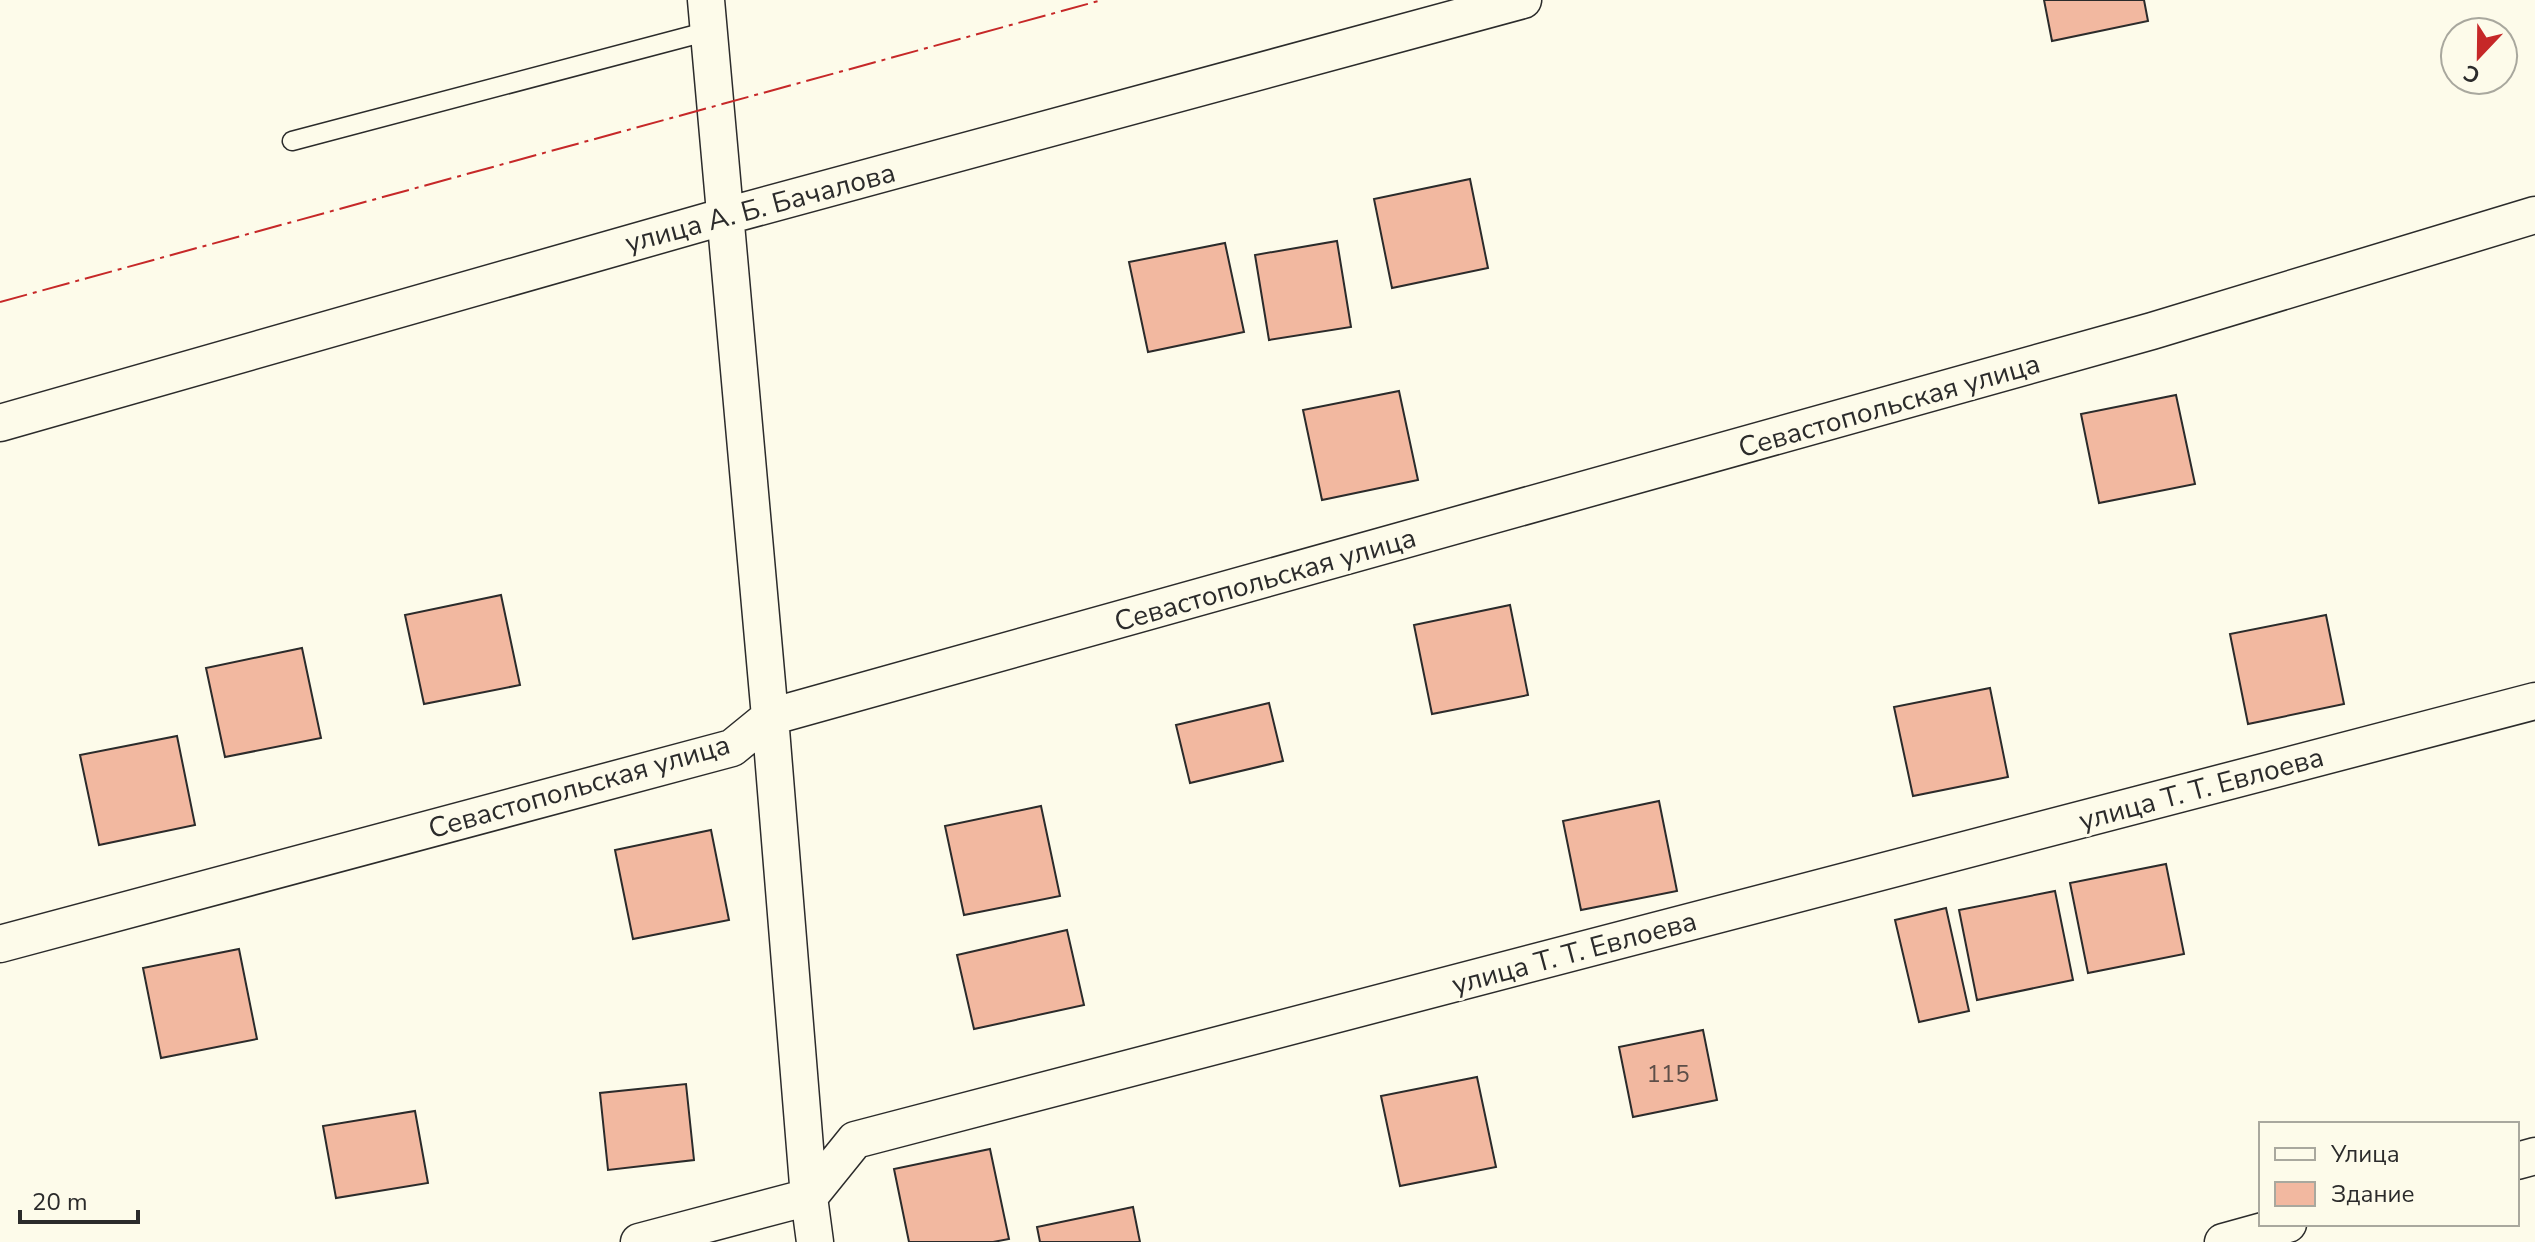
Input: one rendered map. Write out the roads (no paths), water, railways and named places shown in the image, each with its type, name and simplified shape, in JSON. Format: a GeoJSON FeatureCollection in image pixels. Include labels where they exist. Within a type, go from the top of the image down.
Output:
{"type":"FeatureCollection","features":[{"type":"Feature","properties":{"kind":"street","name":"улица А. Б. Бачалова"},"geometry":{"type":"LineString","coordinates":[[0,423],[726,216],[1523,0]]}},
{"type":"Feature","properties":{"kind":"street"},"geometry":{"type":"LineString","coordinates":[[707,16],[815,1242]]}},
{"type":"Feature","properties":{"kind":"street","name":"Севастопольская улица"},"geometry":{"type":"LineString","coordinates":[[0,944],[732,748],[770,717],[2152,331],[2535,215]]}},
{"type":"Feature","properties":{"kind":"street","name":"улица Т. Т. Евлоева"},"geometry":{"type":"LineString","coordinates":[[809,1197],[855,1140],[2535,701]]}},
{"type":"Feature","properties":{"kind":"street"},"geometry":{"type":"LineString","coordinates":[[639,1242],[809,1197]]}},
{"type":"Feature","properties":{"kind":"street"},"geometry":{"type":"LineString","coordinates":[[2223,1242],[2281,1226]]}},
{"type":"Feature","properties":{"kind":"lane"},"geometry":{"type":"LineString","coordinates":[[292,141],[707,16]]}}]}
